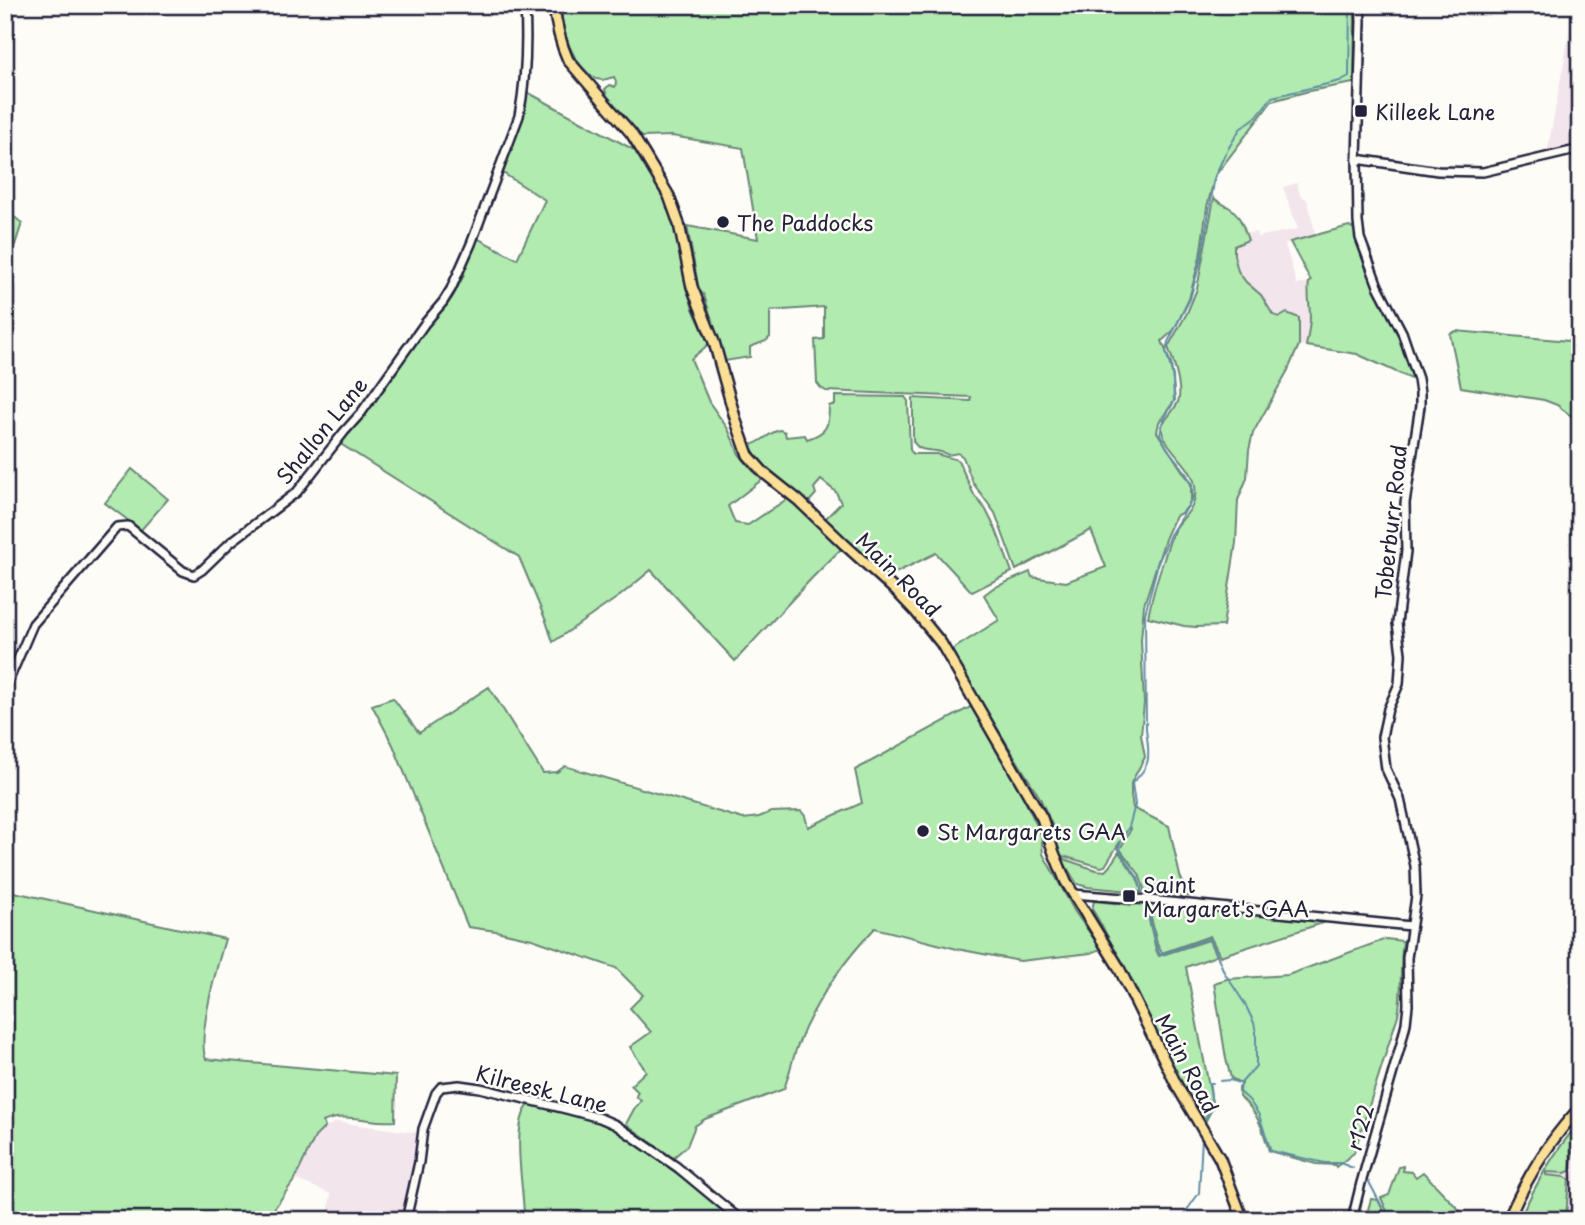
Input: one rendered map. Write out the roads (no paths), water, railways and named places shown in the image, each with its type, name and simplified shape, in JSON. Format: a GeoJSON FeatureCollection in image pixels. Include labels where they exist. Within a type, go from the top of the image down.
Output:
{"type":"FeatureCollection","features":[{"type":"Feature","properties":{"kind":"main road","name":"Main Road"},"geometry":{"type":"LineString","coordinates":[[554,5],[556,23],[568,60],[631,134],[671,203],[679,224],[692,288],[714,342],[748,455],[764,473],[798,500],[888,584],[930,629],[964,681],[1042,818],[1059,869],[1118,966],[1177,1086],[1220,1159],[1243,1220]]}},
{"type":"Feature","properties":{"kind":"main road"},"geometry":{"type":"LineString","coordinates":[[1508,1220],[1537,1163],[1580,1108]]}},
{"type":"Feature","properties":{"kind":"street","name":"Shallon Lane"},"geometry":{"type":"LineString","coordinates":[[5,689],[33,624],[117,527],[128,526],[183,571],[194,575],[231,542],[297,492],[361,413],[451,289],[471,244],[519,116],[525,58],[526,5]]}},
{"type":"Feature","properties":{"kind":"street","name":"Toberburr Road"},"geometry":{"type":"LineString","coordinates":[[1360,5],[1357,159],[1360,238],[1378,286],[1402,332],[1420,393],[1405,503],[1406,551],[1397,623],[1401,654],[1399,684],[1388,709],[1381,737],[1386,769],[1400,799],[1415,866],[1416,896],[1407,958],[1408,1005],[1401,1044]]}},
{"type":"Feature","properties":{"kind":"street"},"geometry":{"type":"LineString","coordinates":[[1357,159],[1438,171],[1483,172],[1580,149]]}},
{"type":"Feature","properties":{"kind":"street"},"geometry":{"type":"LineString","coordinates":[[1073,894],[1411,926]]}},
{"type":"Feature","properties":{"kind":"street","name":"r122"},"geometry":{"type":"LineString","coordinates":[[1352,1220],[1401,1044]]}},
{"type":"Feature","properties":{"kind":"street","name":"Kilreesk Lane"},"geometry":{"type":"LineString","coordinates":[[406,1220],[428,1113],[441,1087],[459,1085],[566,1109],[616,1125],[677,1167],[741,1220]]}},
{"type":"Feature","properties":{"kind":"waterway"},"geometry":{"type":"LineString","coordinates":[[1142,891],[1138,878],[1118,848],[1129,827],[1135,805],[1132,783],[1148,759],[1145,614],[1158,563],[1170,535],[1193,498],[1192,484],[1160,434],[1164,419],[1174,402],[1173,376],[1166,352],[1168,342],[1190,299],[1201,259],[1215,176],[1225,154],[1240,129],[1256,117],[1272,97],[1340,81],[1349,76],[1350,5]]}},
{"type":"Feature","properties":{"kind":"waterway"},"geometry":{"type":"LineString","coordinates":[[1148,910],[1160,955],[1210,938],[1224,972],[1245,1004],[1256,1032],[1256,1066],[1241,1083],[1240,1092],[1259,1115],[1271,1151],[1325,1163],[1340,1163],[1353,1168]]}},
{"type":"Feature","properties":{"kind":"waterway"},"geometry":{"type":"LineString","coordinates":[[1220,1081],[1239,1083]]}},
{"type":"Feature","properties":{"kind":"waterway"},"geometry":{"type":"LineString","coordinates":[[1204,1125],[1211,1100],[1209,1083],[1213,1083]]}},
{"type":"Feature","properties":{"kind":"waterway"},"geometry":{"type":"LineString","coordinates":[[1180,1220],[1199,1193],[1202,1137]]}},
{"type":"Feature","properties":{"kind":"waterway"},"geometry":{"type":"LineString","coordinates":[[1369,1182],[1389,1220]]}},
{"type":"Feature","properties":{"kind":"place","name":"Killeek Lane"},"geometry":{"type":"Point","coordinates":[1361,111]}},
{"type":"Feature","properties":{"kind":"place","name":"The Paddocks"},"geometry":{"type":"Point","coordinates":[723,222]}},
{"type":"Feature","properties":{"kind":"place","name":"St Margarets GAA"},"geometry":{"type":"Point","coordinates":[923,831]}},
{"type":"Feature","properties":{"kind":"place","name":"Saint Margaret's GAA"},"geometry":{"type":"Point","coordinates":[1129,896]}}]}
